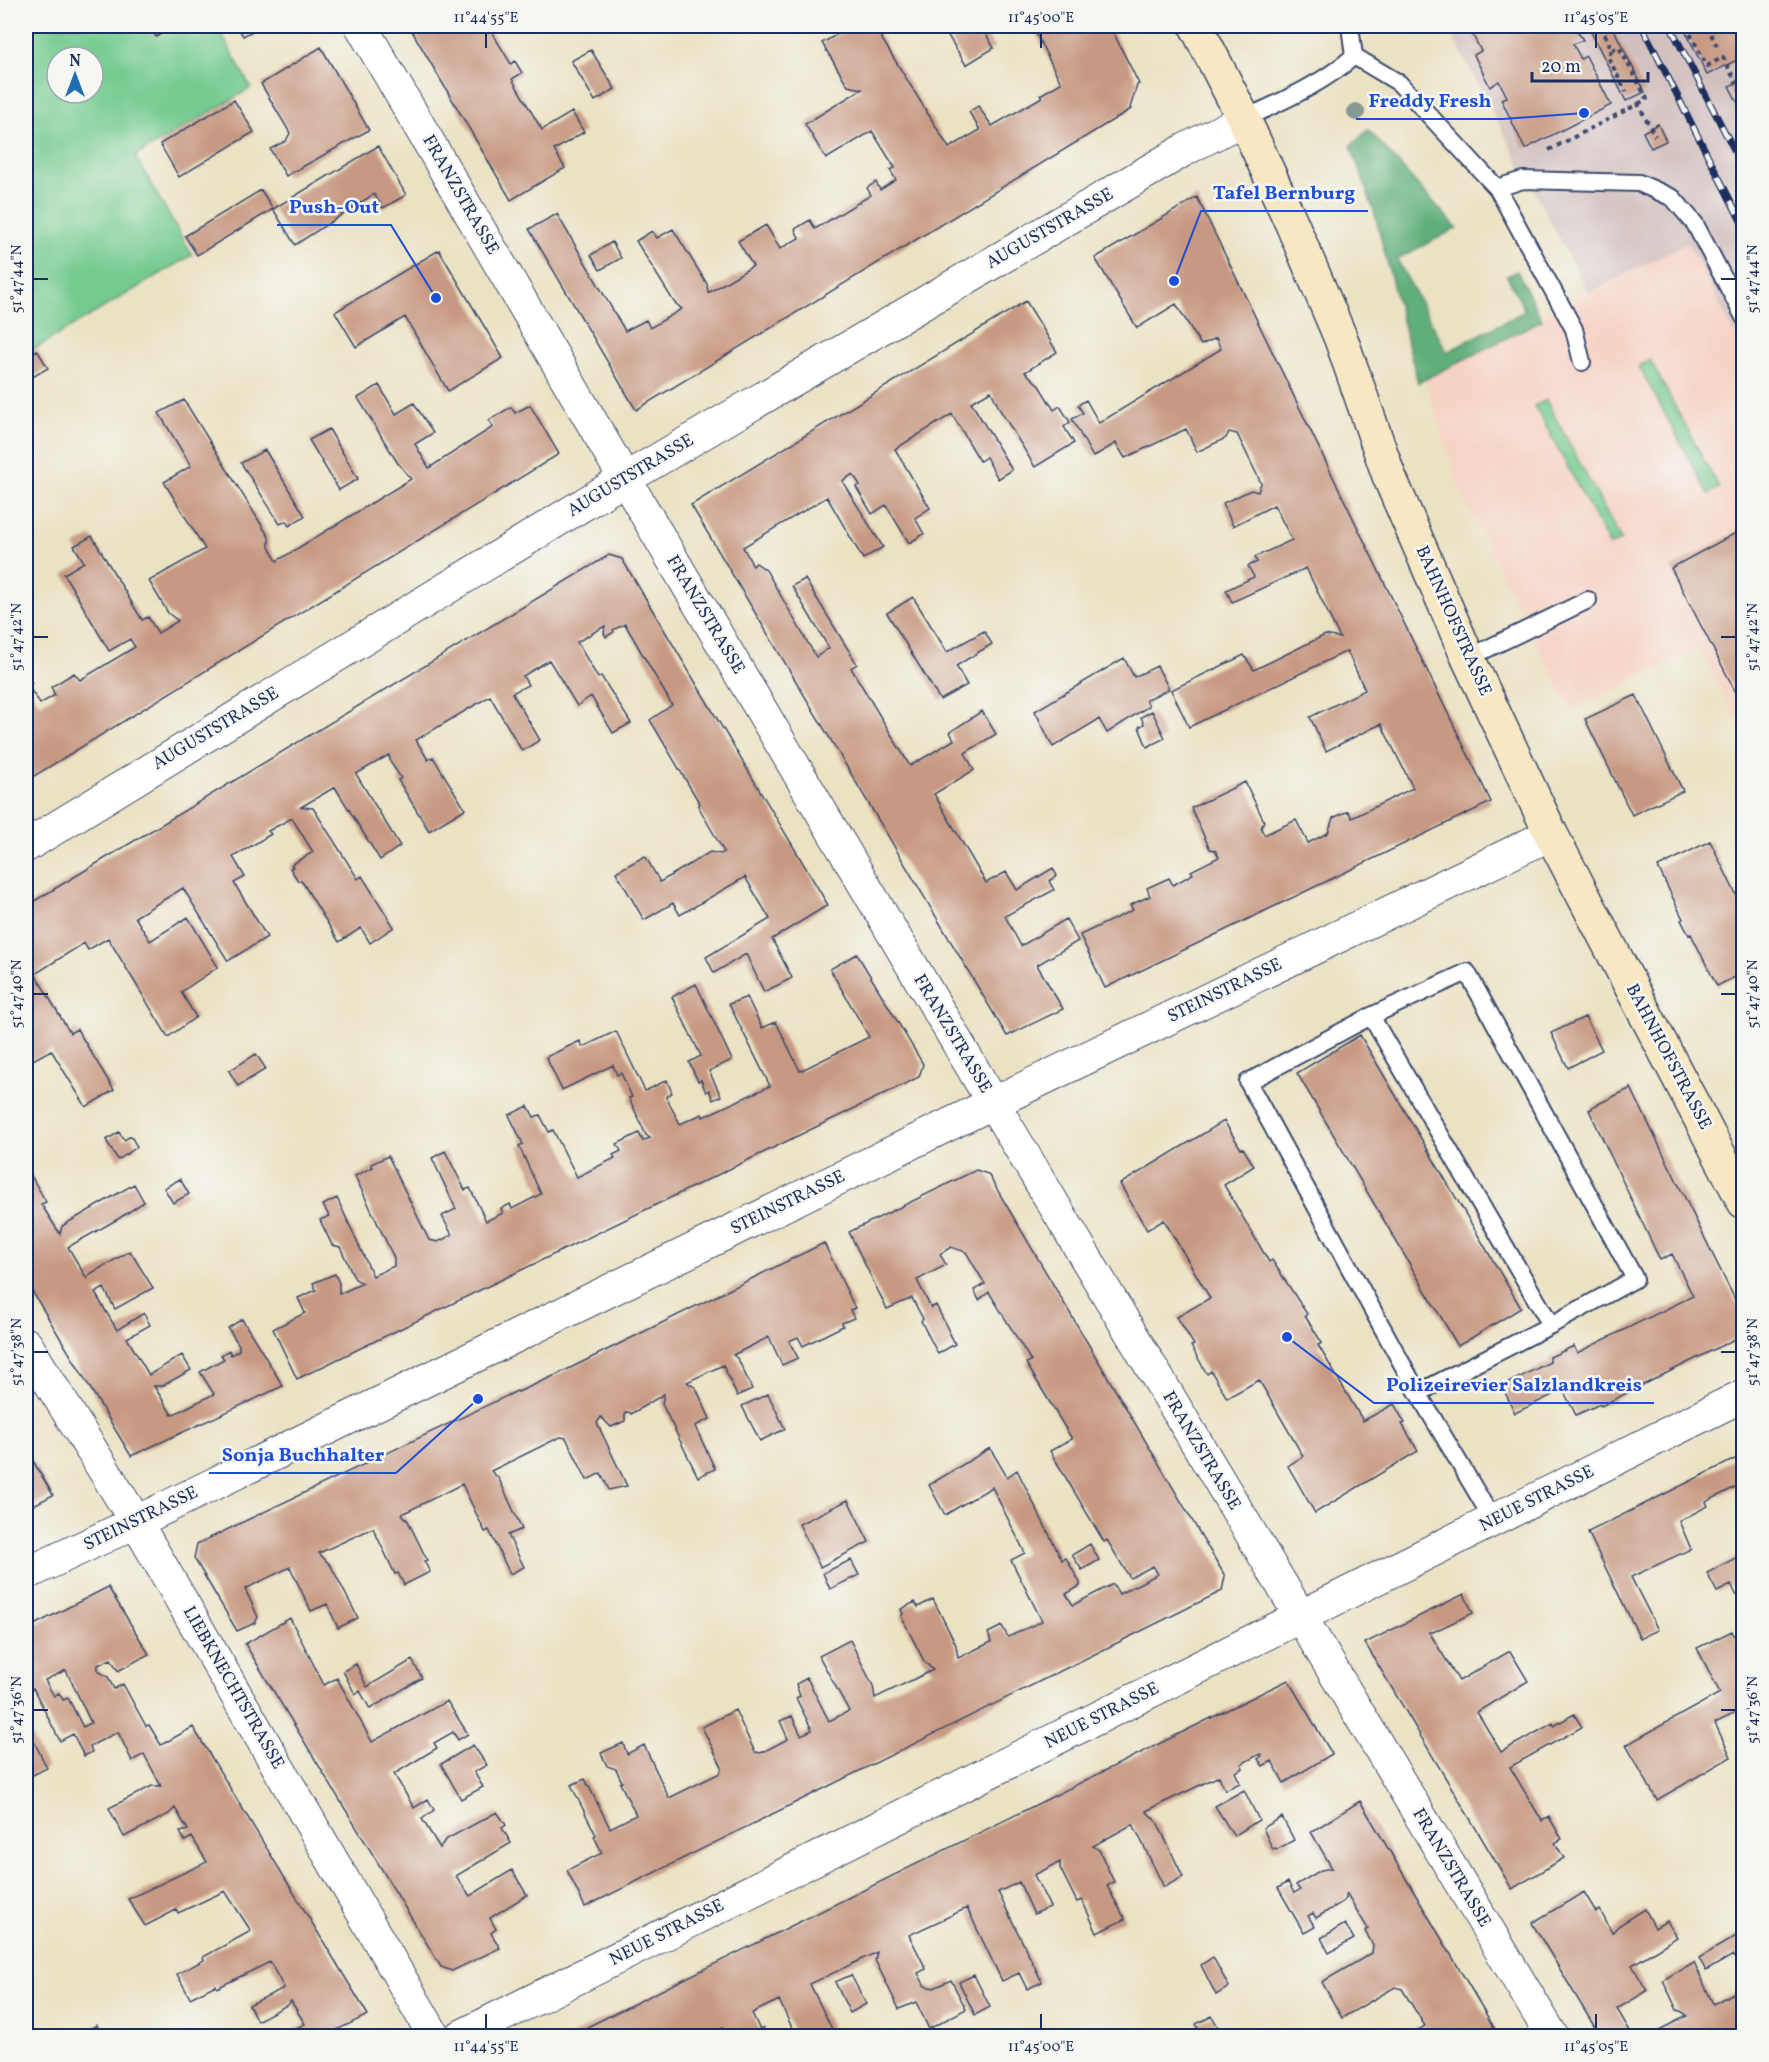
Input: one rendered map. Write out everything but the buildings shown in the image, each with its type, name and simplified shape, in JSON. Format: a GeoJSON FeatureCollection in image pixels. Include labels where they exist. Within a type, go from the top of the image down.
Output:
{"type":"FeatureCollection","features":[{"type":"Feature","properties":{"kind":"main road","name":"BAHNHOFSTRASSE"},"geometry":{"type":"LineString","coordinates":[[1196,26],[1244,119],[1341,339],[1389,476],[1468,658],[1551,834],[1743,1202]]}},
{"type":"Feature","properties":{"kind":"street","name":"FRANZSTRASSE"},"geometry":{"type":"LineString","coordinates":[[361,26],[993,1103],[1552,2037]]}},
{"type":"Feature","properties":{"kind":"street","name":"AUGUSTSTRASSE"},"geometry":{"type":"LineString","coordinates":[[26,846],[625,479],[1186,149],[1244,119]]}},
{"type":"Feature","properties":{"kind":"street","name":"STEINSTRASSE"},"geometry":{"type":"LineString","coordinates":[[26,1574],[1551,834]]}},
{"type":"Feature","properties":{"kind":"street","name":"LIEBKNECHTSTRASSE"},"geometry":{"type":"LineString","coordinates":[[26,1344],[136,1522],[434,2037]]}},
{"type":"Feature","properties":{"kind":"street","name":"NEUE STRASSE"},"geometry":{"type":"LineString","coordinates":[[461,2037],[1743,1395]]}},
{"type":"Feature","properties":{"kind":"lane"},"geometry":{"type":"LineString","coordinates":[[1350,26],[1354,56]]}},
{"type":"Feature","properties":{"kind":"lane"},"geometry":{"type":"LineString","coordinates":[[1244,119],[1335,73],[1354,56]]}},
{"type":"Feature","properties":{"kind":"lane"},"geometry":{"type":"LineString","coordinates":[[1354,56],[1400,83],[1497,188],[1574,329],[1582,362]]}},
{"type":"Feature","properties":{"kind":"lane"},"geometry":{"type":"LineString","coordinates":[[1497,188],[1523,180],[1639,183],[1673,198],[1695,224],[1743,317]]}},
{"type":"Feature","properties":{"kind":"lane"},"geometry":{"type":"LineString","coordinates":[[1468,658],[1588,600]]}},
{"type":"Feature","properties":{"kind":"lane"},"geometry":{"type":"LineString","coordinates":[[1418,1393],[1635,1279],[1467,972],[1371,1016],[1248,1082],[1418,1393],[1493,1520]]}},
{"type":"Feature","properties":{"kind":"lane"},"geometry":{"type":"LineString","coordinates":[[1371,1016],[1551,1325]]}},
{"type":"Feature","properties":{"kind":"path"},"geometry":{"type":"LineString","coordinates":[[1601,26],[1612,50]]}},
{"type":"Feature","properties":{"kind":"path"},"geometry":{"type":"LineString","coordinates":[[1686,26],[1707,66],[1723,57],[1741,92]]}},
{"type":"Feature","properties":{"kind":"path"},"geometry":{"type":"LineString","coordinates":[[1707,26],[1718,48]]}},
{"type":"Feature","properties":{"kind":"path"},"geometry":{"type":"LineString","coordinates":[[1523,180],[1543,153],[1647,99],[1619,46],[1612,50],[1608,57],[1626,92]]}},
{"type":"Feature","properties":{"kind":"path"},"geometry":{"type":"LineString","coordinates":[[1638,104],[1655,136]]}},
{"type":"Feature","properties":{"kind":"shaded area"},"geometry":{"type":"Polygon","coordinates":[[[1447,26],[1743,26],[1743,350],[1688,243],[1588,293],[1447,26]]]}},
{"type":"Feature","properties":{"kind":"shaded area"},"geometry":{"type":"Polygon","coordinates":[[[1688,242],[1743,350],[1743,734],[1699,648],[1571,711],[1458,487],[1425,378],[1688,242]]]}},
{"type":"Feature","properties":{"kind":"green space"},"geometry":{"type":"Polygon","coordinates":[[[26,26],[217,26],[251,88],[135,156],[192,255],[26,354],[26,26]]]}},
{"type":"Feature","properties":{"kind":"green space"},"geometry":{"type":"Polygon","coordinates":[[[1368,130],[1457,228],[1397,259],[1447,352],[1525,311],[1507,276],[1517,271],[1542,320],[1418,383],[1374,211],[1351,146],[1368,130]]]}},
{"type":"Feature","properties":{"kind":"green space"},"geometry":{"type":"Polygon","coordinates":[[[1650,360],[1719,488],[1708,494],[1639,366],[1650,360]]]}},
{"type":"Feature","properties":{"kind":"green space"},"geometry":{"type":"Polygon","coordinates":[[[1546,400],[1621,540],[1610,546],[1535,406],[1546,400]]]}},
{"type":"Feature","properties":{"kind":"railway"},"geometry":{"type":"LineString","coordinates":[[1642,26],[1744,227]]}},
{"type":"Feature","properties":{"kind":"railway"},"geometry":{"type":"LineString","coordinates":[[1670,26],[1744,169]]}},
{"type":"Feature","properties":{"kind":"place","name":"Freddy Fresh"},"geometry":{"type":"Point","coordinates":[1584,113]}},
{"type":"Feature","properties":{"kind":"place","name":"Tafel Bernburg"},"geometry":{"type":"Point","coordinates":[1174,281]}},
{"type":"Feature","properties":{"kind":"place","name":"Push-Out"},"geometry":{"type":"Point","coordinates":[436,298]}},
{"type":"Feature","properties":{"kind":"place","name":"Polizeirevier Salzlandkreis"},"geometry":{"type":"Point","coordinates":[1287,1337]}},
{"type":"Feature","properties":{"kind":"place","name":"Sonja Buchhalter"},"geometry":{"type":"Point","coordinates":[478,1399]}}]}
